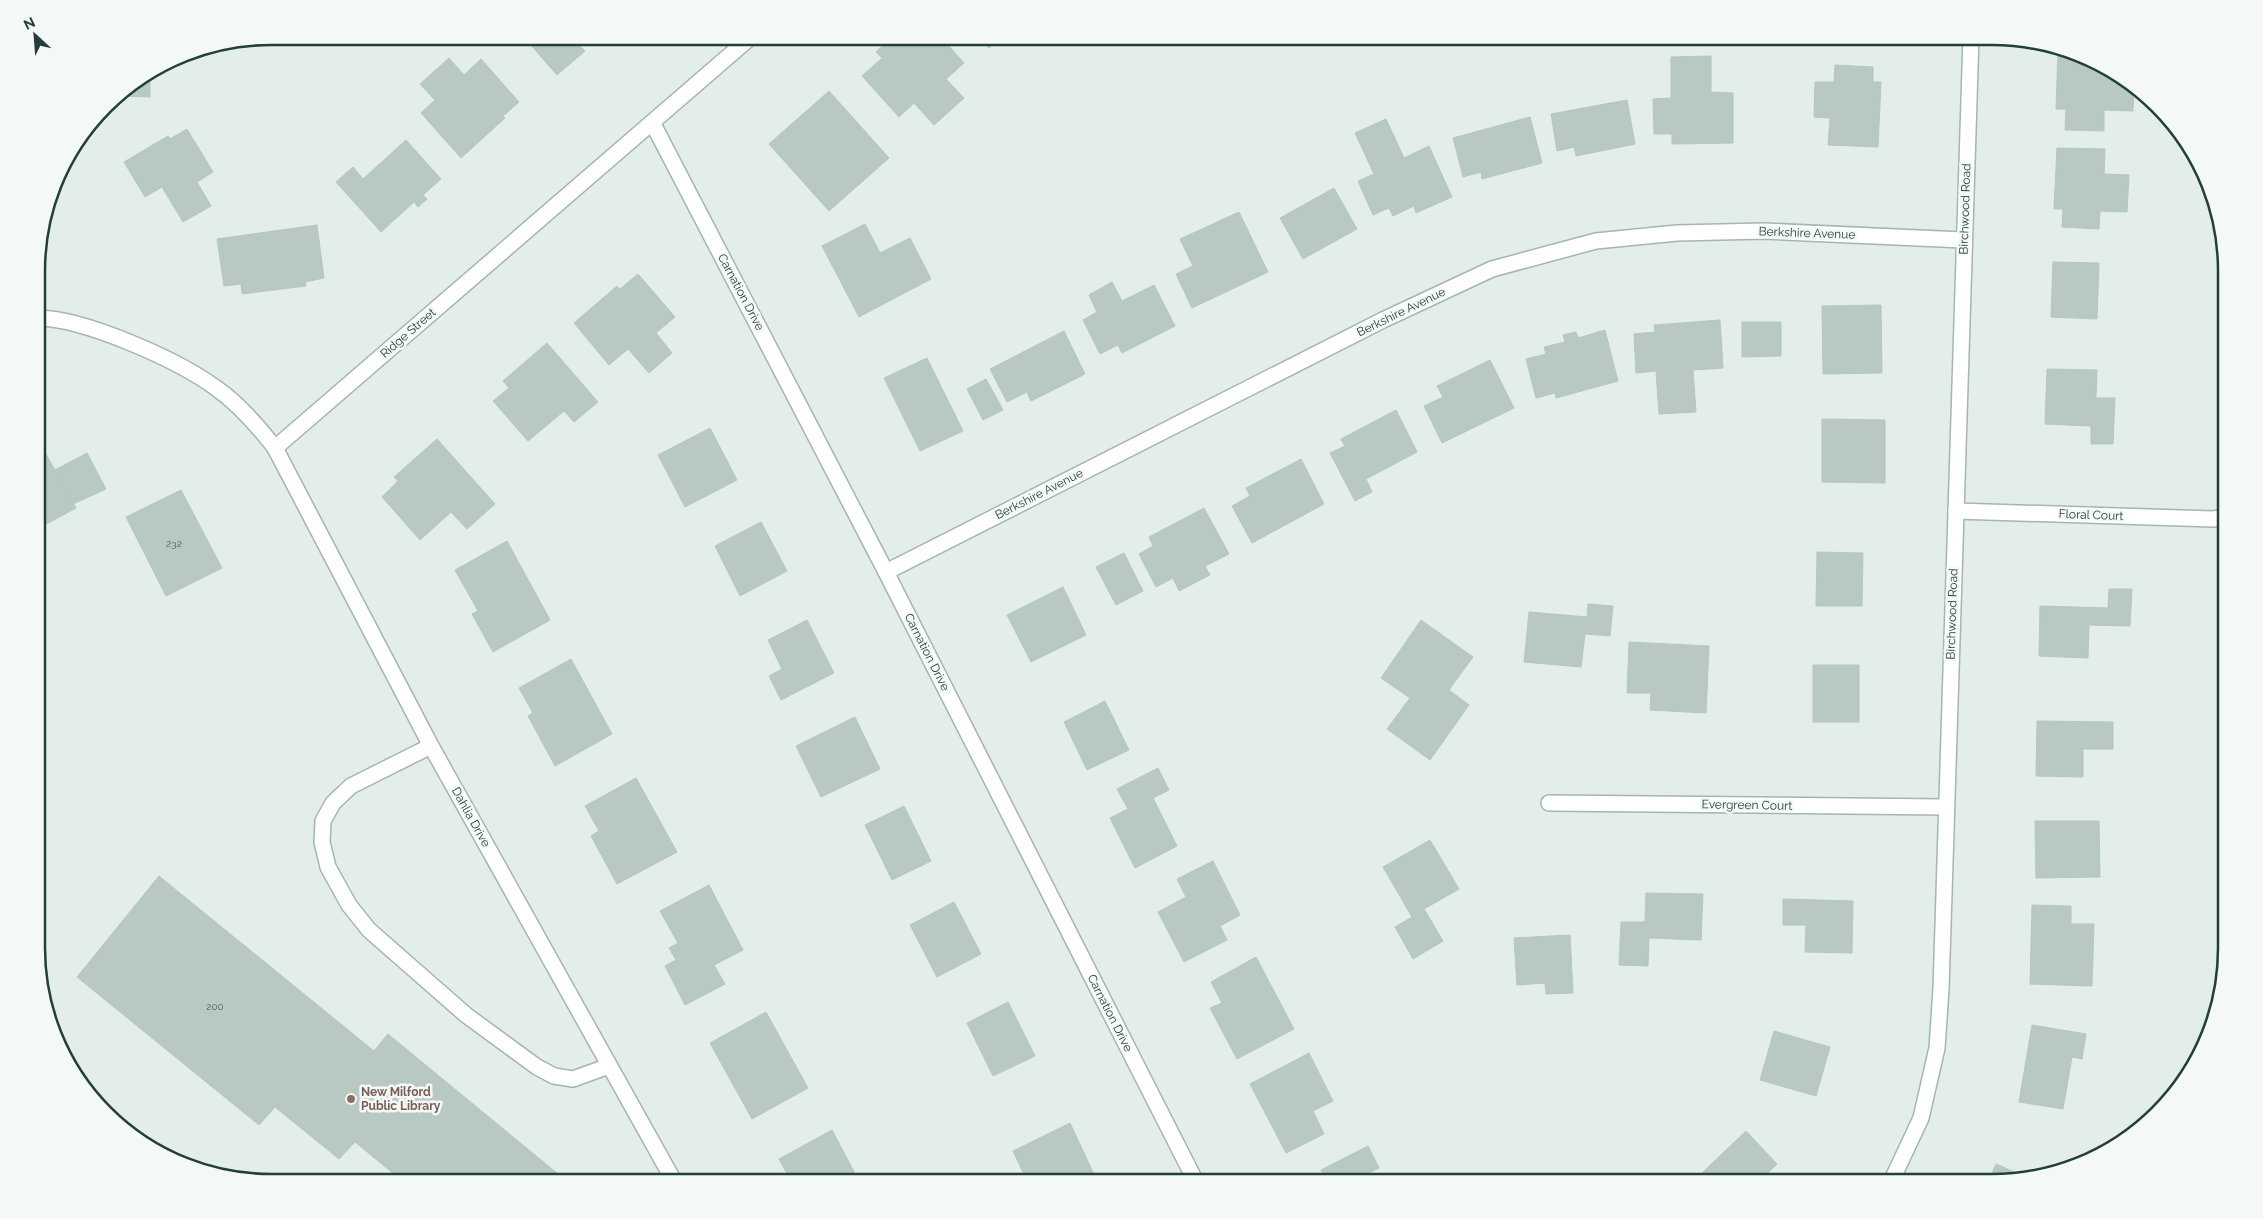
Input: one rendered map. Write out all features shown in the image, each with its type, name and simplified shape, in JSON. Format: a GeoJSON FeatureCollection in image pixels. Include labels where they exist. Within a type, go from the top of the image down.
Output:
{"type":"FeatureCollection","features":[{"type":"Feature","properties":{"kind":"street","name":"Ridge Street"},"geometry":{"type":"LineString","coordinates":[[275,448],[653,124],[742,45]]}},
{"type":"Feature","properties":{"kind":"street","name":"Birchwood Road"},"geometry":{"type":"LineString","coordinates":[[1894,1174],[1921,1118],[1937,1048],[1941,989],[1945,807],[1971,45]]}},
{"type":"Feature","properties":{"kind":"street","name":"Carnation Drive"},"geometry":{"type":"LineString","coordinates":[[653,124],[886,572],[1192,1174]]}},
{"type":"Feature","properties":{"kind":"street","name":"Berkshire Avenue"},"geometry":{"type":"LineString","coordinates":[[886,572],[1374,325],[1492,269],[1596,241],[1677,233],[1764,231],[1963,240]]}},
{"type":"Feature","properties":{"kind":"street"},"geometry":{"type":"LineString","coordinates":[[45,318],[54,318],[100,331],[172,362],[216,388],[255,422],[275,448]]}},
{"type":"Feature","properties":{"kind":"street","name":"Dahlia Drive"},"geometry":{"type":"LineString","coordinates":[[275,448],[431,746],[670,1174]]}},
{"type":"Feature","properties":{"kind":"street","name":"Floral Court"},"geometry":{"type":"LineString","coordinates":[[1956,511],[2218,518]]}},
{"type":"Feature","properties":{"kind":"street"},"geometry":{"type":"LineString","coordinates":[[431,746],[351,786],[333,803],[323,820],[322,842],[328,867],[349,905],[369,930],[466,1015],[537,1067],[554,1076],[572,1079],[609,1066]]}},
{"type":"Feature","properties":{"kind":"street","name":"Evergreen Court"},"geometry":{"type":"LineString","coordinates":[[1549,803],[1945,807]]}},
{"type":"Feature","properties":{"kind":"building"},"geometry":{"type":"Polygon","coordinates":[[[531,45],[579,45],[585,51],[557,75],[531,45]]]}},
{"type":"Feature","properties":{"kind":"building"},"geometry":{"type":"Polygon","coordinates":[[[883,45],[948,45],[964,63],[946,79],[964,98],[934,125],[914,103],[899,117],[862,76],[882,58],[876,52],[883,45]]]}},
{"type":"Feature","properties":{"kind":"building"},"geometry":{"type":"Polygon","coordinates":[[[2058,55],[2092,68],[2118,83],[2134,95],[2133,111],[2104,110],[2104,131],[2065,130],[2066,109],[2056,109],[2058,55]]]}},
{"type":"Feature","properties":{"kind":"building"},"geometry":{"type":"Polygon","coordinates":[[[1711,56],[1711,92],[1733,93],[1733,143],[1672,144],[1672,134],[1654,134],[1653,99],[1671,98],[1671,57],[1711,56]]]}},
{"type":"Feature","properties":{"kind":"building"},"geometry":{"type":"Polygon","coordinates":[[[449,58],[464,75],[481,59],[519,102],[503,116],[505,118],[461,158],[421,113],[435,100],[420,84],[449,58]]]}},
{"type":"Feature","properties":{"kind":"building"},"geometry":{"type":"Polygon","coordinates":[[[1835,65],[1873,67],[1873,82],[1881,82],[1878,147],[1828,145],[1830,118],[1814,117],[1815,82],[1834,82],[1835,65]]]}},
{"type":"Feature","properties":{"kind":"building"},"geometry":{"type":"Polygon","coordinates":[[[150,80],[150,97],[128,96],[150,80]]]}},
{"type":"Feature","properties":{"kind":"building"},"geometry":{"type":"Polygon","coordinates":[[[829,91],[889,158],[829,211],[769,144],[829,91]]]}},
{"type":"Feature","properties":{"kind":"building"},"geometry":{"type":"Polygon","coordinates":[[[1627,100],[1635,144],[1576,156],[1574,147],[1557,151],[1551,114],[1627,100]]]}},
{"type":"Feature","properties":{"kind":"building"},"geometry":{"type":"Polygon","coordinates":[[[1530,117],[1542,163],[1482,179],[1481,172],[1463,177],[1453,138],[1530,117]]]}},
{"type":"Feature","properties":{"kind":"building"},"geometry":{"type":"Polygon","coordinates":[[[1386,119],[1404,158],[1429,146],[1452,197],[1416,213],[1414,206],[1393,216],[1389,208],[1373,215],[1358,181],[1374,174],[1355,133],[1386,119]]]}},
{"type":"Feature","properties":{"kind":"building"},"geometry":{"type":"Polygon","coordinates":[[[187,129],[213,172],[197,182],[211,206],[183,222],[162,187],[145,197],[124,162],[168,136],[170,139],[187,129]]]}},
{"type":"Feature","properties":{"kind":"building"},"geometry":{"type":"Polygon","coordinates":[[[406,140],[441,179],[423,195],[427,199],[418,207],[414,202],[381,232],[336,182],[353,167],[363,179],[406,140]]]}},
{"type":"Feature","properties":{"kind":"building"},"geometry":{"type":"Polygon","coordinates":[[[2057,148],[2105,149],[2104,174],[2129,175],[2127,212],[2100,211],[2099,229],[2062,227],[2063,209],[2054,209],[2057,148]]]}},
{"type":"Feature","properties":{"kind":"building"},"geometry":{"type":"Polygon","coordinates":[[[1334,188],[1357,229],[1303,259],[1280,218],[1334,188]]]}},
{"type":"Feature","properties":{"kind":"building"},"geometry":{"type":"Polygon","coordinates":[[[1239,212],[1268,272],[1192,308],[1176,274],[1193,266],[1180,239],[1239,212]]]}},
{"type":"Feature","properties":{"kind":"building"},"geometry":{"type":"Polygon","coordinates":[[[865,224],[880,253],[910,238],[931,279],[859,317],[822,246],[865,224]]]}},
{"type":"Feature","properties":{"kind":"building"},"geometry":{"type":"Polygon","coordinates":[[[317,225],[324,278],[305,282],[306,286],[242,294],[241,284],[224,286],[217,239],[317,225]]]}},
{"type":"Feature","properties":{"kind":"building"},"geometry":{"type":"Polygon","coordinates":[[[2053,262],[2099,263],[2097,319],[2051,317],[2053,262]]]}},
{"type":"Feature","properties":{"kind":"building"},"geometry":{"type":"Polygon","coordinates":[[[638,274],[675,317],[656,333],[672,353],[649,373],[628,349],[609,365],[574,323],[617,286],[620,289],[638,274]]]}},
{"type":"Feature","properties":{"kind":"building"},"geometry":{"type":"Polygon","coordinates":[[[1112,282],[1122,301],[1154,285],[1175,326],[1122,353],[1118,345],[1100,354],[1083,320],[1097,312],[1089,295],[1112,282]]]}},
{"type":"Feature","properties":{"kind":"building"},"geometry":{"type":"Polygon","coordinates":[[[1881,305],[1882,373],[1823,374],[1822,306],[1881,305]]]}},
{"type":"Feature","properties":{"kind":"building"},"geometry":{"type":"Polygon","coordinates":[[[1720,320],[1723,368],[1693,370],[1696,412],[1659,414],[1656,371],[1636,373],[1634,334],[1655,332],[1654,325],[1720,320]]]}},
{"type":"Feature","properties":{"kind":"building"},"geometry":{"type":"Polygon","coordinates":[[[1742,322],[1781,322],[1781,356],[1742,357],[1742,322]]]}},
{"type":"Feature","properties":{"kind":"building"},"geometry":{"type":"Polygon","coordinates":[[[1605,330],[1618,381],[1556,398],[1555,393],[1536,398],[1526,359],[1546,354],[1544,347],[1565,342],[1563,335],[1576,332],[1578,338],[1605,330]]]}},
{"type":"Feature","properties":{"kind":"building"},"geometry":{"type":"Polygon","coordinates":[[[1064,331],[1085,374],[1031,401],[1027,392],[1007,402],[990,369],[1064,331]]]}},
{"type":"Feature","properties":{"kind":"building"},"geometry":{"type":"Polygon","coordinates":[[[547,343],[598,402],[574,422],[564,411],[528,441],[493,401],[509,388],[503,381],[547,343]]]}},
{"type":"Feature","properties":{"kind":"building"},"geometry":{"type":"Polygon","coordinates":[[[927,358],[963,431],[920,451],[884,378],[927,358]]]}},
{"type":"Feature","properties":{"kind":"building"},"geometry":{"type":"Polygon","coordinates":[[[1490,360],[1514,408],[1442,443],[1424,406],[1443,397],[1437,386],[1490,360]]]}},
{"type":"Feature","properties":{"kind":"building"},"geometry":{"type":"Polygon","coordinates":[[[2047,369],[2097,370],[2096,398],[2115,398],[2113,444],[2091,444],[2091,426],[2045,424],[2047,369]]]}},
{"type":"Feature","properties":{"kind":"building"},"geometry":{"type":"Polygon","coordinates":[[[986,379],[1003,410],[983,420],[967,389],[986,379]]]}},
{"type":"Feature","properties":{"kind":"building"},"geometry":{"type":"Polygon","coordinates":[[[1396,410],[1417,452],[1366,479],[1372,492],[1355,501],[1330,453],[1345,446],[1341,439],[1396,410]]]}},
{"type":"Feature","properties":{"kind":"building"},"geometry":{"type":"Polygon","coordinates":[[[1822,419],[1885,420],[1885,483],[1822,482],[1822,419]]]}},
{"type":"Feature","properties":{"kind":"building"},"geometry":{"type":"Polygon","coordinates":[[[710,428],[737,480],[685,507],[658,455],[710,428]]]}},
{"type":"Feature","properties":{"kind":"building"},"geometry":{"type":"Polygon","coordinates":[[[437,439],[495,504],[467,529],[451,512],[420,540],[382,497],[398,481],[394,477],[437,439]]]}},
{"type":"Feature","properties":{"kind":"building"},"geometry":{"type":"Polygon","coordinates":[[[45,452],[76,508],[45,525],[45,452]]]}},
{"type":"Feature","properties":{"kind":"building"},"geometry":{"type":"Polygon","coordinates":[[[87,453],[106,489],[73,504],[55,470],[87,453]]]}},
{"type":"Feature","properties":{"kind":"building"},"geometry":{"type":"Polygon","coordinates":[[[1301,459],[1324,504],[1252,543],[1232,506],[1250,496],[1246,488],[1301,459]]]}},
{"type":"Feature","properties":{"kind":"building"},"geometry":{"type":"Polygon","coordinates":[[[181,490],[222,568],[166,596],[126,517],[181,490]]]}},
{"type":"Feature","properties":{"kind":"building"},"geometry":{"type":"Polygon","coordinates":[[[1204,508],[1229,554],[1205,566],[1210,575],[1179,591],[1173,578],[1156,587],[1139,554],[1153,546],[1149,537],[1204,508]]]}},
{"type":"Feature","properties":{"kind":"building"},"geometry":{"type":"Polygon","coordinates":[[[761,522],[787,571],[740,596],[715,546],[761,522]]]}},
{"type":"Feature","properties":{"kind":"building"},"geometry":{"type":"Polygon","coordinates":[[[507,541],[550,620],[493,652],[472,614],[478,611],[455,570],[507,541]]]}},
{"type":"Feature","properties":{"kind":"building"},"geometry":{"type":"Polygon","coordinates":[[[1817,552],[1863,553],[1862,606],[1816,606],[1817,552]]]}},
{"type":"Feature","properties":{"kind":"building"},"geometry":{"type":"Polygon","coordinates":[[[1124,553],[1143,591],[1116,605],[1096,567],[1124,553]]]}},
{"type":"Feature","properties":{"kind":"building"},"geometry":{"type":"Polygon","coordinates":[[[1063,587],[1086,635],[1031,662],[1007,615],[1063,587]]]}},
{"type":"Feature","properties":{"kind":"building"},"geometry":{"type":"Polygon","coordinates":[[[2109,589],[2132,589],[2130,626],[2089,625],[2088,658],[2039,656],[2040,606],[2108,608],[2109,589]]]}},
{"type":"Feature","properties":{"kind":"building"},"geometry":{"type":"Polygon","coordinates":[[[1588,604],[1613,606],[1610,636],[1585,634],[1581,667],[1524,662],[1529,612],[1587,617],[1588,604]]]}},
{"type":"Feature","properties":{"kind":"building"},"geometry":{"type":"Polygon","coordinates":[[[807,620],[834,673],[781,700],[769,676],[782,669],[768,640],[807,620]]]}},
{"type":"Feature","properties":{"kind":"building"},"geometry":{"type":"Polygon","coordinates":[[[1421,620],[1473,657],[1449,690],[1469,705],[1430,760],[1387,729],[1410,698],[1381,678],[1421,620]]]}},
{"type":"Feature","properties":{"kind":"building"},"geometry":{"type":"Polygon","coordinates":[[[1629,642],[1709,646],[1706,713],[1650,710],[1651,693],[1627,693],[1629,642]]]}},
{"type":"Feature","properties":{"kind":"building"},"geometry":{"type":"Polygon","coordinates":[[[571,659],[612,734],[555,766],[528,716],[533,713],[519,688],[571,659]]]}},
{"type":"Feature","properties":{"kind":"building"},"geometry":{"type":"Polygon","coordinates":[[[1813,665],[1859,665],[1859,722],[1813,722],[1813,665]]]}},
{"type":"Feature","properties":{"kind":"building"},"geometry":{"type":"Polygon","coordinates":[[[1105,701],[1129,750],[1087,770],[1064,722],[1105,701]]]}},
{"type":"Feature","properties":{"kind":"building"},"geometry":{"type":"Polygon","coordinates":[[[855,717],[880,769],[821,797],[796,746],[855,717]]]}},
{"type":"Feature","properties":{"kind":"building"},"geometry":{"type":"Polygon","coordinates":[[[2037,721],[2113,722],[2113,749],[2083,749],[2083,777],[2036,776],[2037,721]]]}},
{"type":"Feature","properties":{"kind":"building"},"geometry":{"type":"Polygon","coordinates":[[[1158,768],[1169,790],[1153,798],[1177,846],[1135,868],[1110,818],[1128,809],[1117,789],[1158,768]]]}},
{"type":"Feature","properties":{"kind":"building"},"geometry":{"type":"Polygon","coordinates":[[[636,778],[677,852],[617,884],[591,836],[599,831],[585,806],[636,778]]]}},
{"type":"Feature","properties":{"kind":"building"},"geometry":{"type":"Polygon","coordinates":[[[904,806],[931,861],[892,880],[865,825],[904,806]]]}},
{"type":"Feature","properties":{"kind":"building"},"geometry":{"type":"Polygon","coordinates":[[[2035,821],[2099,821],[2100,877],[2036,878],[2035,821]]]}},
{"type":"Feature","properties":{"kind":"building"},"geometry":{"type":"Polygon","coordinates":[[[1430,840],[1459,889],[1424,909],[1443,941],[1413,959],[1395,927],[1412,917],[1383,867],[1430,840]]]}},
{"type":"Feature","properties":{"kind":"building"},"geometry":{"type":"Polygon","coordinates":[[[1213,861],[1240,915],[1220,926],[1227,940],[1184,962],[1158,912],[1186,897],[1177,879],[1213,861]]]}},
{"type":"Feature","properties":{"kind":"building","name":"New Milford Public Library"},"geometry":{"type":"Polygon","coordinates":[[[159,876],[374,1051],[388,1034],[558,1174],[394,1174],[355,1142],[339,1159],[275,1107],[259,1125],[77,977],[159,876]]]}},
{"type":"Feature","properties":{"kind":"building"},"geometry":{"type":"Polygon","coordinates":[[[709,885],[743,950],[714,965],[725,984],[685,1005],[665,966],[676,960],[669,948],[678,943],[660,911],[709,885]]]}},
{"type":"Feature","properties":{"kind":"building"},"geometry":{"type":"Polygon","coordinates":[[[1646,893],[1703,894],[1701,940],[1649,938],[1648,966],[1619,965],[1621,922],[1645,922],[1646,893]]]}},
{"type":"Feature","properties":{"kind":"building"},"geometry":{"type":"Polygon","coordinates":[[[1783,899],[1853,901],[1852,953],[1805,952],[1806,925],[1783,925],[1783,899]]]}},
{"type":"Feature","properties":{"kind":"building"},"geometry":{"type":"Polygon","coordinates":[[[954,902],[981,954],[937,977],[910,925],[954,902]]]}},
{"type":"Feature","properties":{"kind":"building"},"geometry":{"type":"Polygon","coordinates":[[[2032,905],[2071,906],[2071,924],[2094,924],[2092,986],[2030,984],[2032,905]]]}},
{"type":"Feature","properties":{"kind":"building"},"geometry":{"type":"Polygon","coordinates":[[[1570,935],[1573,993],[1546,994],[1545,983],[1517,985],[1514,938],[1570,935]]]}},
{"type":"Feature","properties":{"kind":"building"},"geometry":{"type":"Polygon","coordinates":[[[1256,957],[1294,1029],[1237,1059],[1210,1008],[1222,1003],[1211,982],[1256,957]]]}},
{"type":"Feature","properties":{"kind":"building"},"geometry":{"type":"Polygon","coordinates":[[[1008,1002],[1035,1056],[993,1076],[967,1023],[1008,1002]]]}},
{"type":"Feature","properties":{"kind":"building"},"geometry":{"type":"Polygon","coordinates":[[[766,1012],[808,1088],[752,1119],[710,1043],[766,1012]]]}},
{"type":"Feature","properties":{"kind":"building"},"geometry":{"type":"Polygon","coordinates":[[[2032,1025],[2086,1034],[2082,1059],[2072,1057],[2063,1109],[2019,1102],[2032,1025]]]}},
{"type":"Feature","properties":{"kind":"building"},"geometry":{"type":"Polygon","coordinates":[[[1774,1031],[1830,1047],[1816,1096],[1760,1080],[1774,1031]]]}},
{"type":"Feature","properties":{"kind":"building"},"geometry":{"type":"Polygon","coordinates":[[[1309,1053],[1333,1101],[1313,1111],[1324,1134],[1286,1153],[1250,1084],[1309,1053]]]}},
{"type":"Feature","properties":{"kind":"building"},"geometry":{"type":"Polygon","coordinates":[[[1070,1123],[1094,1174],[1024,1174],[1013,1151],[1070,1123]]]}},
{"type":"Feature","properties":{"kind":"building"},"geometry":{"type":"Polygon","coordinates":[[[832,1130],[855,1174],[787,1174],[779,1159],[832,1130]]]}},
{"type":"Feature","properties":{"kind":"building"},"geometry":{"type":"Polygon","coordinates":[[[1746,1131],[1777,1164],[1766,1174],[1701,1174],[1746,1131]]]}},
{"type":"Feature","properties":{"kind":"building"},"geometry":{"type":"Polygon","coordinates":[[[1368,1146],[1379,1168],[1367,1174],[1323,1174],[1321,1170],[1368,1146]]]}},
{"type":"Feature","properties":{"kind":"building"},"geometry":{"type":"Polygon","coordinates":[[[1996,1164],[2016,1173],[2007,1174],[1992,1174],[1996,1164]]]}},
{"type":"Feature","properties":{"kind":"place","name":"New Milford Public Library"},"geometry":{"type":"Point","coordinates":[351,1099]}}]}
